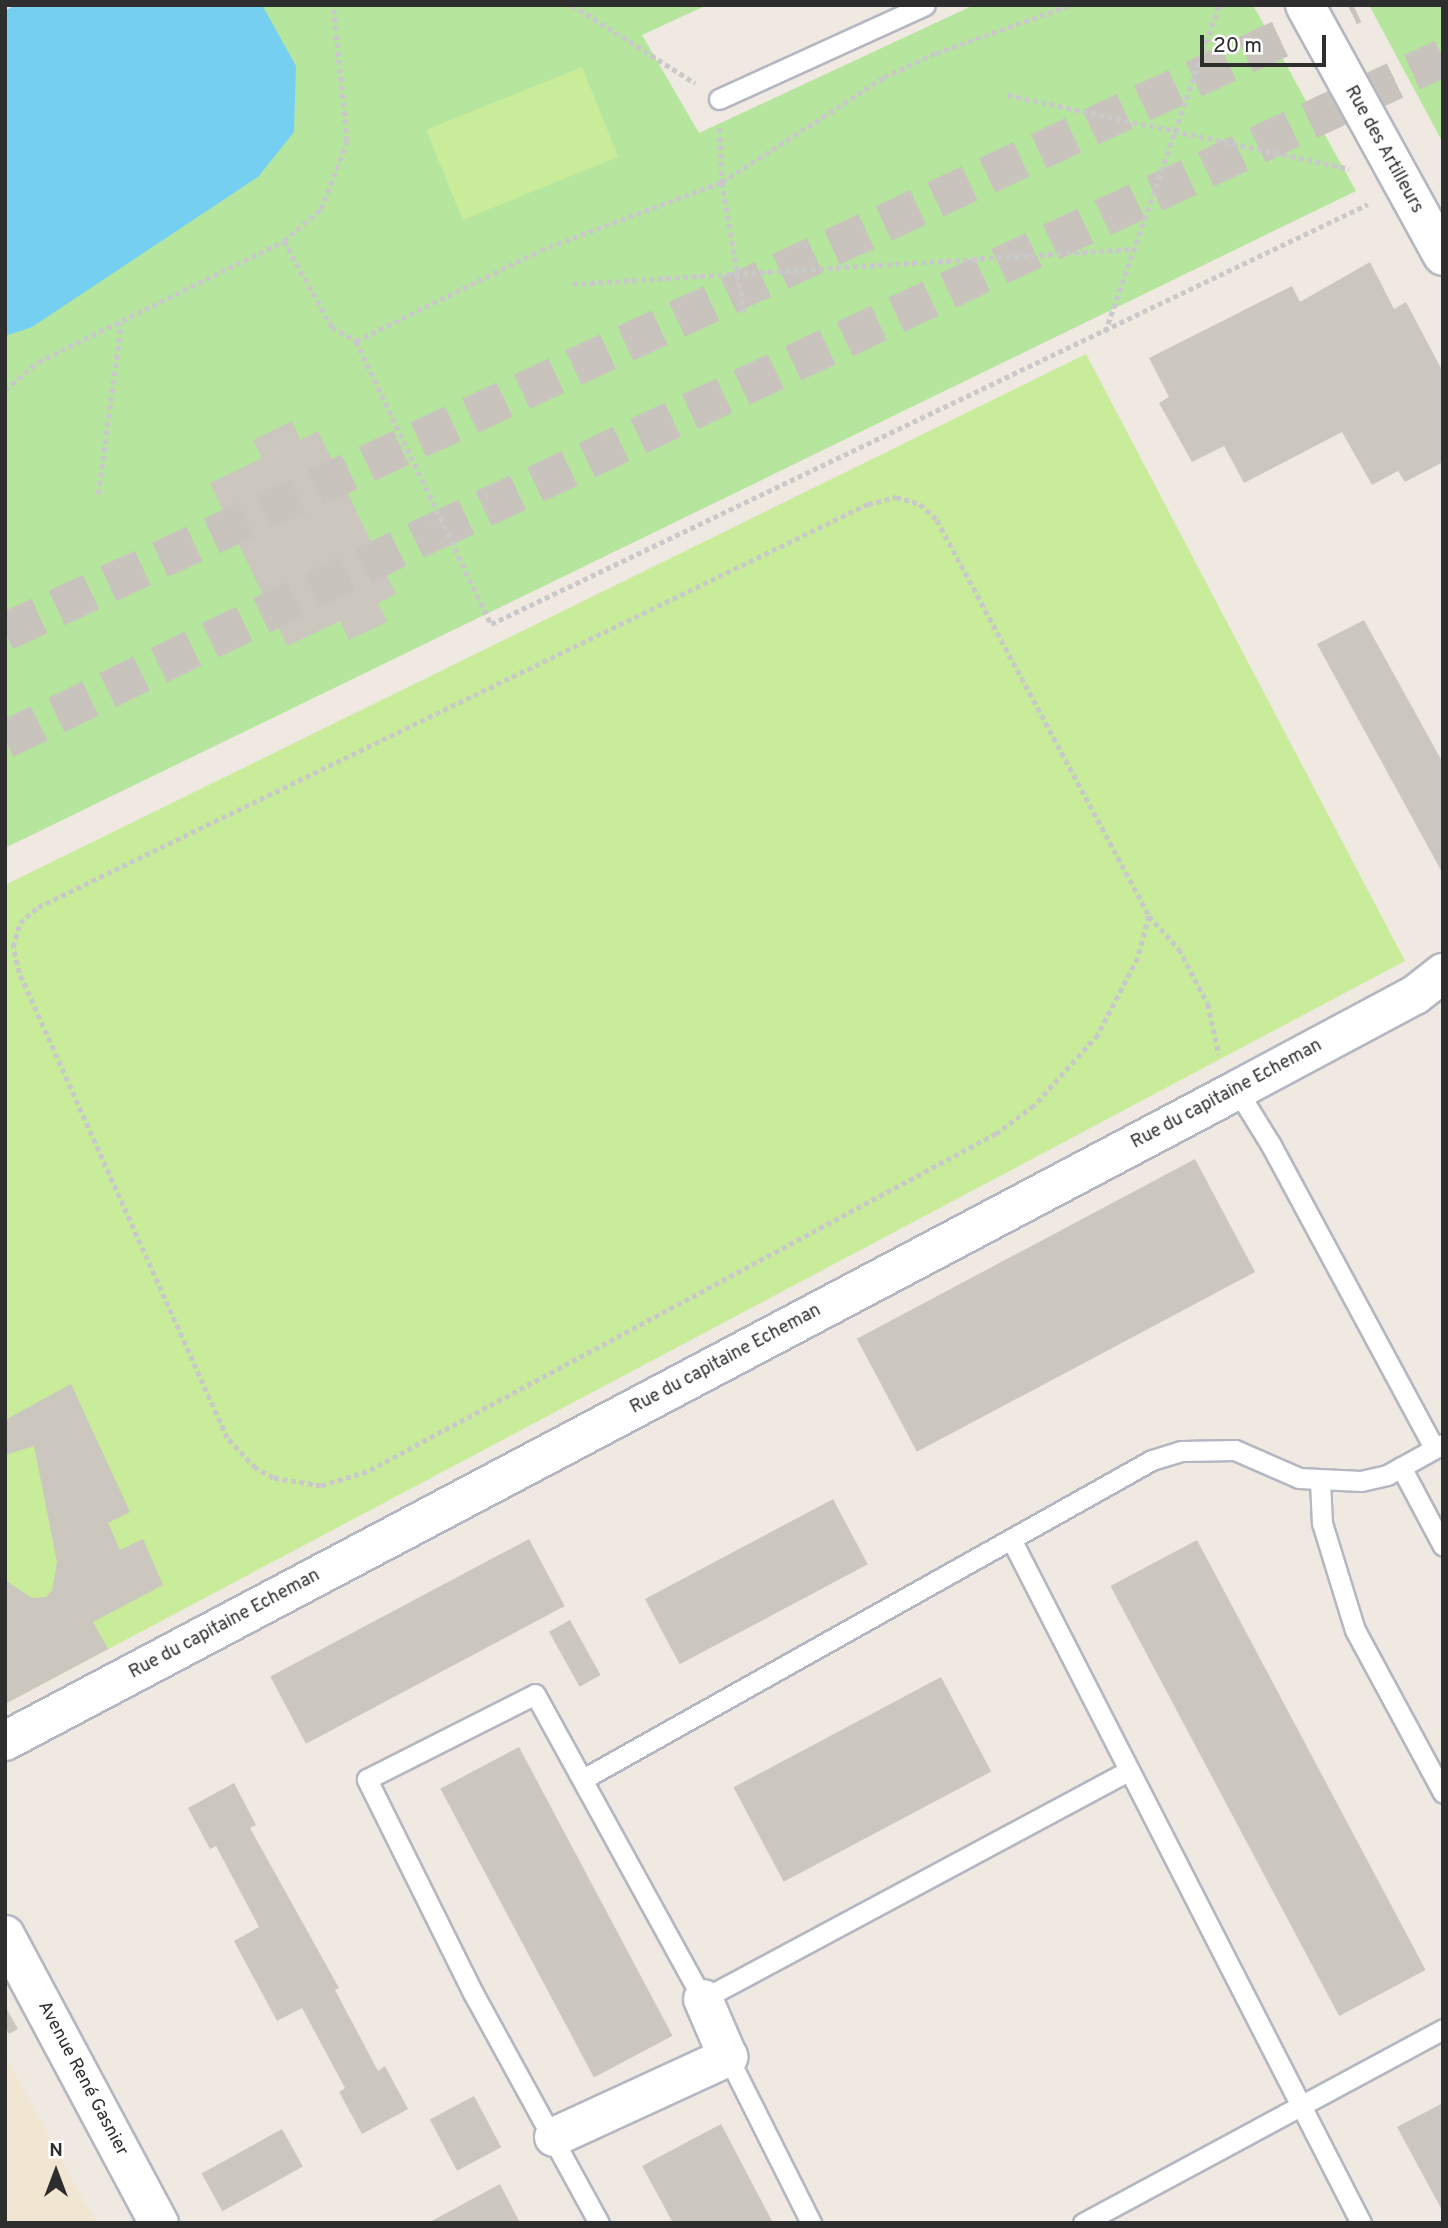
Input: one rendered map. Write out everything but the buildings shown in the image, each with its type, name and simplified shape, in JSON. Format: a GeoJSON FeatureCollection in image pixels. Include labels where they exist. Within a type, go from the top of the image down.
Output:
{"type":"FeatureCollection","features":[{"type":"Feature","properties":{"kind":"street","name":"Rue des Artilleurs"},"geometry":{"type":"LineString","coordinates":[[1306,5],[1402,186],[1443,256]]}},
{"type":"Feature","properties":{"kind":"street","name":"Rue du capitaine Echeman"},"geometry":{"type":"LineString","coordinates":[[5,1741],[1228,1075],[1415,995],[1443,972]]}},
{"type":"Feature","properties":{"kind":"street","name":"Avenue René Gasnier"},"geometry":{"type":"LineString","coordinates":[[5,1935],[159,2223]]}},
{"type":"Feature","properties":{"kind":"street"},"geometry":{"type":"LineString","coordinates":[[554,2137],[728,2057],[703,1999]]}},
{"type":"Feature","properties":{"kind":"lane"},"geometry":{"type":"LineString","coordinates":[[719,99],[925,5]]}},
{"type":"Feature","properties":{"kind":"lane"},"geometry":{"type":"LineString","coordinates":[[583,1779],[1152,1460],[1182,1451],[1235,1450],[1299,1478],[1360,1481],[1401,1467],[1438,1446],[1228,1075]]}},
{"type":"Feature","properties":{"kind":"lane"},"geometry":{"type":"LineString","coordinates":[[1401,1467],[1443,1546]]}},
{"type":"Feature","properties":{"kind":"lane"},"geometry":{"type":"LineString","coordinates":[[1320,1480],[1322,1523],[1355,1630],[1443,1793]]}},
{"type":"Feature","properties":{"kind":"lane"},"geometry":{"type":"LineString","coordinates":[[1011,1539],[1361,2223]]}},
{"type":"Feature","properties":{"kind":"lane"},"geometry":{"type":"LineString","coordinates":[[599,2223],[473,1993],[368,1779],[535,1694],[703,1999],[1128,1771]]}},
{"type":"Feature","properties":{"kind":"lane"},"geometry":{"type":"LineString","coordinates":[[1083,2223],[1443,2029]]}},
{"type":"Feature","properties":{"kind":"lane"},"geometry":{"type":"LineString","coordinates":[[728,2057],[811,2223]]}},
{"type":"Feature","properties":{"kind":"path"},"geometry":{"type":"LineString","coordinates":[[5,390],[38,362],[284,241],[321,209],[347,141],[333,5]]}},
{"type":"Feature","properties":{"kind":"path"},"geometry":{"type":"LineString","coordinates":[[572,5],[719,99],[722,182],[745,316]]}},
{"type":"Feature","properties":{"kind":"path"},"geometry":{"type":"LineString","coordinates":[[356,341],[541,250],[722,182],[884,77],[936,53],[1072,5]]}},
{"type":"Feature","properties":{"kind":"path"},"geometry":{"type":"LineString","coordinates":[[1104,332],[1219,5]]}},
{"type":"Feature","properties":{"kind":"path"},"geometry":{"type":"LineString","coordinates":[[1008,95],[1353,170]]}},
{"type":"Feature","properties":{"kind":"path"},"geometry":{"type":"LineString","coordinates":[[284,241],[331,327],[356,341],[491,624],[1104,332],[1402,186]]}},
{"type":"Feature","properties":{"kind":"path"},"geometry":{"type":"LineString","coordinates":[[573,284],[1133,249]]}},
{"type":"Feature","properties":{"kind":"path"},"geometry":{"type":"LineString","coordinates":[[98,494],[121,323]]}},
{"type":"Feature","properties":{"kind":"path"},"geometry":{"type":"LineString","coordinates":[[1149,916],[1138,958],[1098,1035],[1052,1090],[996,1134],[367,1472],[321,1486],[273,1478],[255,1468],[227,1438],[19,973],[12,947],[20,923],[38,906],[856,510],[896,497],[920,504],[937,520],[1149,916],[1179,949],[1208,1004],[1228,1075]]}},
{"type":"Feature","properties":{"kind":"shaded area"},"geometry":{"type":"Polygon","coordinates":[[[5,2054],[82,2198],[97,2223],[5,2223],[5,2054]]]}},
{"type":"Feature","properties":{"kind":"green space"},"geometry":{"type":"Polygon","coordinates":[[[16,5],[707,5],[642,35],[699,133],[974,5],[1253,5],[1356,191],[5,848],[5,12],[16,5]]]}},
{"type":"Feature","properties":{"kind":"green space"},"geometry":{"type":"Polygon","coordinates":[[[1369,5],[1443,5],[1443,143],[1369,5]]]}},
{"type":"Feature","properties":{"kind":"green space"},"geometry":{"type":"Polygon","coordinates":[[[582,67],[618,157],[463,220],[426,130],[582,67]]]}},
{"type":"Feature","properties":{"kind":"green space"},"geometry":{"type":"Polygon","coordinates":[[[1086,354],[1405,961],[5,1704],[5,885],[1086,354]]]}},
{"type":"Feature","properties":{"kind":"water"},"geometry":{"type":"Polygon","coordinates":[[[15,5],[262,5],[296,66],[294,132],[258,177],[32,327],[5,336],[5,11],[15,5]]]}},
{"type":"Feature","properties":{"kind":"tunnel"},"geometry":{"type":"LineString","coordinates":[[5,632],[1353,5]]}},
{"type":"Feature","properties":{"kind":"tunnel"},"geometry":{"type":"LineString","coordinates":[[5,740],[432,533],[1443,58]]}}]}
